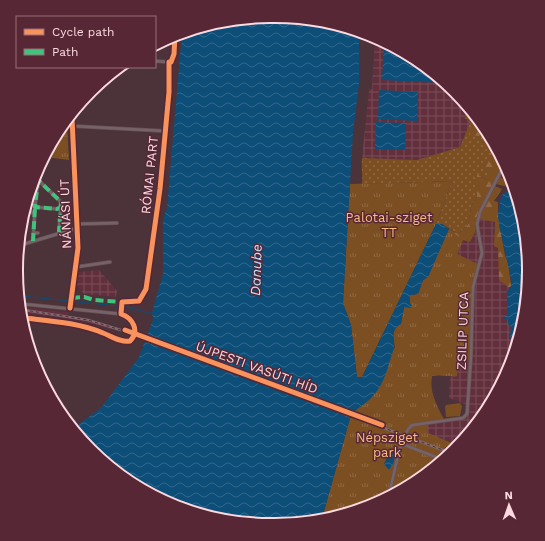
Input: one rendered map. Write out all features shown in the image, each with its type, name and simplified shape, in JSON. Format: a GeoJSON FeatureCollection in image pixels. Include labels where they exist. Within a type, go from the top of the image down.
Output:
{"type":"FeatureCollection","features":[{"type":"Feature","properties":{"kind":"street","name":"RÓMAI PART"},"geometry":{"type":"LineString","coordinates":[[150,262],[160,189],[169,92],[169,62],[171,62],[174,54],[174,43]]}},
{"type":"Feature","properties":{"kind":"street"},"geometry":{"type":"LineString","coordinates":[[156,61],[169,62]]}},
{"type":"Feature","properties":{"kind":"street"},"geometry":{"type":"LineString","coordinates":[[72,126],[165,131]]}},
{"type":"Feature","properties":{"kind":"street","name":"NÁNÁSI ÚT"},"geometry":{"type":"LineString","coordinates":[[71,307],[78,248],[72,126]]}},
{"type":"Feature","properties":{"kind":"street","name":"ZSILIP UTCA"},"geometry":{"type":"LineString","coordinates":[[402,444],[406,432],[410,426],[462,418],[467,414],[472,356],[473,287],[482,253],[477,224],[478,218],[501,171]]}},
{"type":"Feature","properties":{"kind":"street"},"geometry":{"type":"LineString","coordinates":[[40,182],[61,202],[60,232]]}},
{"type":"Feature","properties":{"kind":"street"},"geometry":{"type":"LineString","coordinates":[[32,242],[37,188]]}},
{"type":"Feature","properties":{"kind":"street"},"geometry":{"type":"LineString","coordinates":[[35,207],[57,209],[60,207]]}},
{"type":"Feature","properties":{"kind":"street"},"geometry":{"type":"LineString","coordinates":[[30,212],[35,213]]}},
{"type":"Feature","properties":{"kind":"street"},"geometry":{"type":"LineString","coordinates":[[25,244],[77,226],[117,224]]}},
{"type":"Feature","properties":{"kind":"street"},"geometry":{"type":"LineString","coordinates":[[33,233],[38,233]]}},
{"type":"Feature","properties":{"kind":"street"},"geometry":{"type":"LineString","coordinates":[[76,267],[110,262]]}},
{"type":"Feature","properties":{"kind":"street"},"geometry":{"type":"LineString","coordinates":[[25,304],[60,309],[71,307],[121,314],[127,316],[134,325],[135,333],[130,340],[122,341],[80,326],[28,318]]}},
{"type":"Feature","properties":{"kind":"street"},"geometry":{"type":"LineString","coordinates":[[390,489],[402,444],[438,457]]}},
{"type":"Feature","properties":{"kind":"shaded area"},"geometry":{"type":"Polygon","coordinates":[[[375,45],[398,56],[425,74],[450,95],[461,107],[466,113],[465,118],[469,119],[469,126],[460,147],[417,160],[362,158],[369,89],[372,89],[375,45]]]}},
{"type":"Feature","properties":{"kind":"shaded area"},"geometry":{"type":"Polygon","coordinates":[[[501,171],[504,179],[498,176],[501,171]]]}},
{"type":"Feature","properties":{"kind":"shaded area"},"geometry":{"type":"Polygon","coordinates":[[[478,219],[495,222],[494,231],[499,255],[499,280],[509,288],[507,315],[505,319],[508,319],[511,327],[510,336],[512,342],[503,365],[489,394],[471,421],[452,444],[428,433],[428,423],[457,418],[463,416],[466,411],[467,405],[449,398],[450,377],[457,376],[457,254],[463,240],[470,242],[475,232],[475,222],[478,219]]]}},
{"type":"Feature","properties":{"kind":"shaded area"},"geometry":{"type":"Polygon","coordinates":[[[99,270],[117,291],[116,297],[84,294],[77,286],[79,272],[99,270]]]}},
{"type":"Feature","properties":{"kind":"shaded area"},"geometry":{"type":"Polygon","coordinates":[[[26,307],[68,312],[68,315],[98,321],[123,330],[121,332],[77,320],[27,313],[26,307]]]}},
{"type":"Feature","properties":{"kind":"shaded area"},"geometry":{"type":"Polygon","coordinates":[[[445,446],[448,447],[438,457],[435,459],[445,446]]]}},
{"type":"Feature","properties":{"kind":"green space"},"geometry":{"type":"Polygon","coordinates":[[[466,113],[493,155],[490,159],[487,180],[477,174],[477,196],[471,207],[468,225],[458,234],[442,224],[436,224],[452,181],[362,184],[362,158],[417,160],[460,147],[469,125],[469,119],[465,119],[466,113]]]}},
{"type":"Feature","properties":{"kind":"green space"},"geometry":{"type":"Polygon","coordinates":[[[471,120],[481,134],[479,136],[470,135],[471,120]]]}},
{"type":"Feature","properties":{"kind":"green space"},"geometry":{"type":"Polygon","coordinates":[[[67,130],[69,160],[51,158],[67,130]]]}},
{"type":"Feature","properties":{"kind":"green space"},"geometry":{"type":"Polygon","coordinates":[[[493,155],[501,171],[498,176],[504,179],[507,187],[496,184],[495,186],[502,189],[494,201],[498,202],[498,214],[505,256],[508,261],[511,286],[509,288],[499,280],[498,248],[494,246],[495,222],[478,219],[475,222],[475,232],[470,242],[463,240],[457,254],[479,265],[473,287],[470,359],[458,361],[457,376],[432,376],[431,382],[434,399],[444,420],[428,423],[428,433],[452,444],[449,447],[367,414],[449,229],[458,234],[468,225],[471,207],[477,196],[477,174],[487,180],[487,172],[483,171],[483,164],[493,155]]]}},
{"type":"Feature","properties":{"kind":"green space","name":"Palotai-sziget TT"},"geometry":{"type":"Polygon","coordinates":[[[452,181],[436,224],[362,377],[357,377],[351,325],[343,303],[350,184],[452,181]]]}},
{"type":"Feature","properties":{"kind":"green space","name":"Népsziget park"},"geometry":{"type":"Polygon","coordinates":[[[449,229],[463,240],[457,254],[479,265],[473,287],[470,359],[458,361],[457,376],[432,376],[431,382],[436,404],[444,420],[428,423],[428,433],[452,444],[448,448],[445,447],[435,459],[425,467],[398,485],[354,505],[324,513],[351,415],[358,407],[395,347],[394,331],[401,324],[404,307],[410,303],[410,295],[418,294],[423,280],[428,277],[449,229]]]}},
{"type":"Feature","properties":{"kind":"green space"},"geometry":{"type":"Polygon","coordinates":[[[460,403],[462,406],[460,416],[446,417],[446,405],[460,403]]]}},
{"type":"Feature","properties":{"kind":"water","name":"Danube"},"geometry":{"type":"Polygon","coordinates":[[[270,23],[307,25],[339,31],[359,38],[359,84],[353,133],[343,303],[351,325],[357,377],[362,377],[436,224],[442,224],[449,229],[428,277],[423,280],[418,294],[410,295],[411,308],[404,307],[401,324],[397,327],[394,333],[394,347],[380,387],[367,402],[351,415],[324,513],[291,517],[254,517],[238,516],[206,510],[191,505],[147,485],[120,467],[95,446],[77,425],[101,408],[139,357],[153,320],[152,312],[163,274],[163,219],[167,208],[182,39],[206,31],[238,25],[270,23]]]}},
{"type":"Feature","properties":{"kind":"water"},"geometry":{"type":"Polygon","coordinates":[[[384,49],[412,65],[436,83],[382,80],[384,49]]]}},
{"type":"Feature","properties":{"kind":"water"},"geometry":{"type":"Polygon","coordinates":[[[379,90],[418,92],[417,121],[378,119],[379,90]]]}},
{"type":"Feature","properties":{"kind":"water"},"geometry":{"type":"Polygon","coordinates":[[[376,122],[406,123],[405,150],[375,149],[376,122]]]}},
{"type":"Feature","properties":{"kind":"water"},"geometry":{"type":"Polygon","coordinates":[[[507,191],[510,193],[514,206],[520,238],[522,270],[520,303],[512,342],[510,336],[511,327],[508,324],[508,319],[504,319],[507,315],[507,291],[511,286],[511,279],[499,225],[498,214],[501,196],[507,191]]]}},
{"type":"Feature","properties":{"kind":"water"},"geometry":{"type":"Polygon","coordinates":[[[394,451],[396,452],[393,464],[389,470],[384,464],[387,457],[394,451]]]}},
{"type":"Feature","properties":{"kind":"pier"},"geometry":{"type":"Polygon","coordinates":[[[145,336],[354,414],[352,418],[143,341],[145,336]]]}},
{"type":"Feature","properties":{"kind":"waterway"},"geometry":{"type":"LineString","coordinates":[[25,296],[127,307],[153,314]]}},
{"type":"Feature","properties":{"kind":"railway"},"geometry":{"type":"LineString","coordinates":[[26,310],[88,320],[124,331],[445,451]]}},
{"type":"Feature","properties":{"kind":"marked path"},"geometry":{"type":"LineString","coordinates":[[40,182],[61,202],[59,232]]}},
{"type":"Feature","properties":{"kind":"marked path"},"geometry":{"type":"LineString","coordinates":[[37,188],[35,207],[57,209],[61,207]]}},
{"type":"Feature","properties":{"kind":"marked path"},"geometry":{"type":"LineString","coordinates":[[33,241],[35,207]]}},
{"type":"Feature","properties":{"kind":"marked path"},"geometry":{"type":"LineString","coordinates":[[72,298],[84,297],[94,300],[123,302]]}},
{"type":"Feature","properties":{"kind":"cycle path"},"geometry":{"type":"LineString","coordinates":[[28,318],[85,327],[123,341],[130,341],[133,337],[135,329],[134,325],[129,318],[121,314],[122,302],[139,301],[146,289],[160,189],[169,92],[169,62],[171,62],[174,54],[175,43]]}},
{"type":"Feature","properties":{"kind":"cycle path"},"geometry":{"type":"LineString","coordinates":[[70,308],[78,248],[72,123]]}},
{"type":"Feature","properties":{"kind":"cycle path","name":"ÚJPESTI VASÚTI HÍD"},"geometry":{"type":"LineString","coordinates":[[125,330],[382,425]]}}]}
